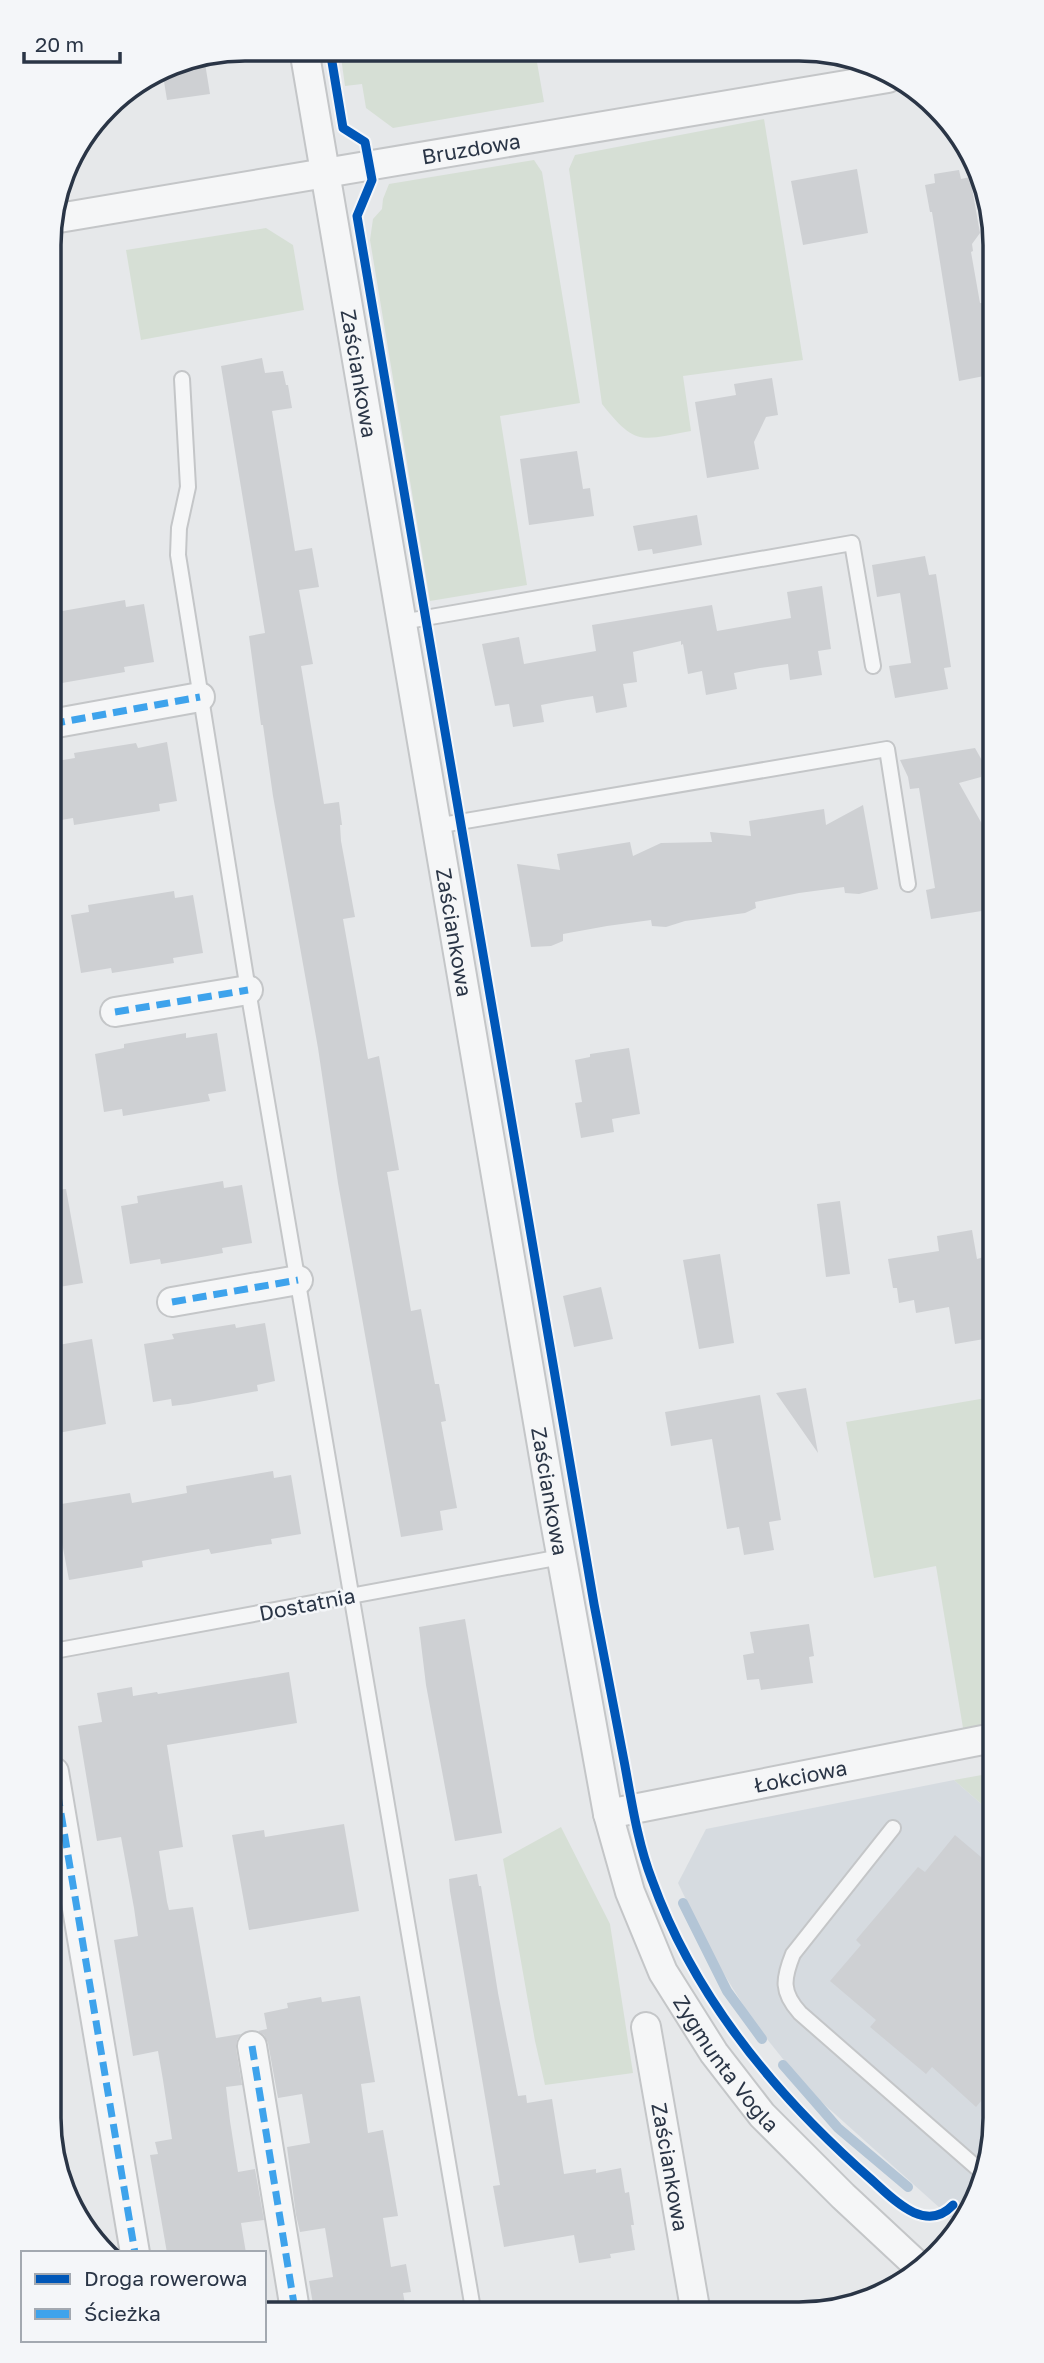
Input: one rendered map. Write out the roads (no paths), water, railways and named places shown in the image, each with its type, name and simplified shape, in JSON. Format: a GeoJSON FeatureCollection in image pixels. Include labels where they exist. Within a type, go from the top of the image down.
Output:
{"type":"FeatureCollection","features":[{"type":"Feature","properties":{"kind":"street","name":"Zaściankowa"},"geometry":{"type":"LineString","coordinates":[[306,61],[561,1558],[608,1814]]}},
{"type":"Feature","properties":{"kind":"street","name":"Bruzdowa"},"geometry":{"type":"LineString","coordinates":[[64,217],[875,78]]}},
{"type":"Feature","properties":{"kind":"street"},"geometry":{"type":"LineString","coordinates":[[62,722],[200,697]]}},
{"type":"Feature","properties":{"kind":"street"},"geometry":{"type":"LineString","coordinates":[[115,1012],[248,990]]}},
{"type":"Feature","properties":{"kind":"street"},"geometry":{"type":"LineString","coordinates":[[172,1302],[298,1280]]}},
{"type":"Feature","properties":{"kind":"street","name":"Łokciowa"},"geometry":{"type":"LineString","coordinates":[[608,1814],[982,1740]]}},
{"type":"Feature","properties":{"kind":"street","name":"Zygmunta Vogla"},"geometry":{"type":"LineString","coordinates":[[608,1814],[630,1892],[663,1972],[714,2053],[762,2115],[913,2262]]}},
{"type":"Feature","properties":{"kind":"street"},"geometry":{"type":"LineString","coordinates":[[61,1815],[135,2251]]}},
{"type":"Feature","properties":{"kind":"street","name":"Zaściankowa"},"geometry":{"type":"LineString","coordinates":[[646,2027],[694,2302]]}},
{"type":"Feature","properties":{"kind":"street"},"geometry":{"type":"LineString","coordinates":[[252,2046],[294,2302]]}},
{"type":"Feature","properties":{"kind":"lane"},"geometry":{"type":"LineString","coordinates":[[182,379],[188,487],[179,528],[178,555],[248,990],[472,2302]]}},
{"type":"Feature","properties":{"kind":"lane"},"geometry":{"type":"LineString","coordinates":[[402,621],[852,543],[873,666]]}},
{"type":"Feature","properties":{"kind":"lane"},"geometry":{"type":"LineString","coordinates":[[436,826],[887,750],[908,884]]}},
{"type":"Feature","properties":{"kind":"lane","name":"Dostatnia"},"geometry":{"type":"LineString","coordinates":[[61,1650],[561,1558]]}},
{"type":"Feature","properties":{"kind":"lane"},"geometry":{"type":"LineString","coordinates":[[892,1828],[793,1954],[786,1970],[785,1989],[790,2003],[800,2013],[976,2167]]}},
{"type":"Feature","properties":{"kind":"waterway"},"geometry":{"type":"LineString","coordinates":[[683,1903],[727,1991],[762,2039]]}},
{"type":"Feature","properties":{"kind":"waterway"},"geometry":{"type":"LineString","coordinates":[[783,2065],[838,2128],[908,2187]]}}]}
